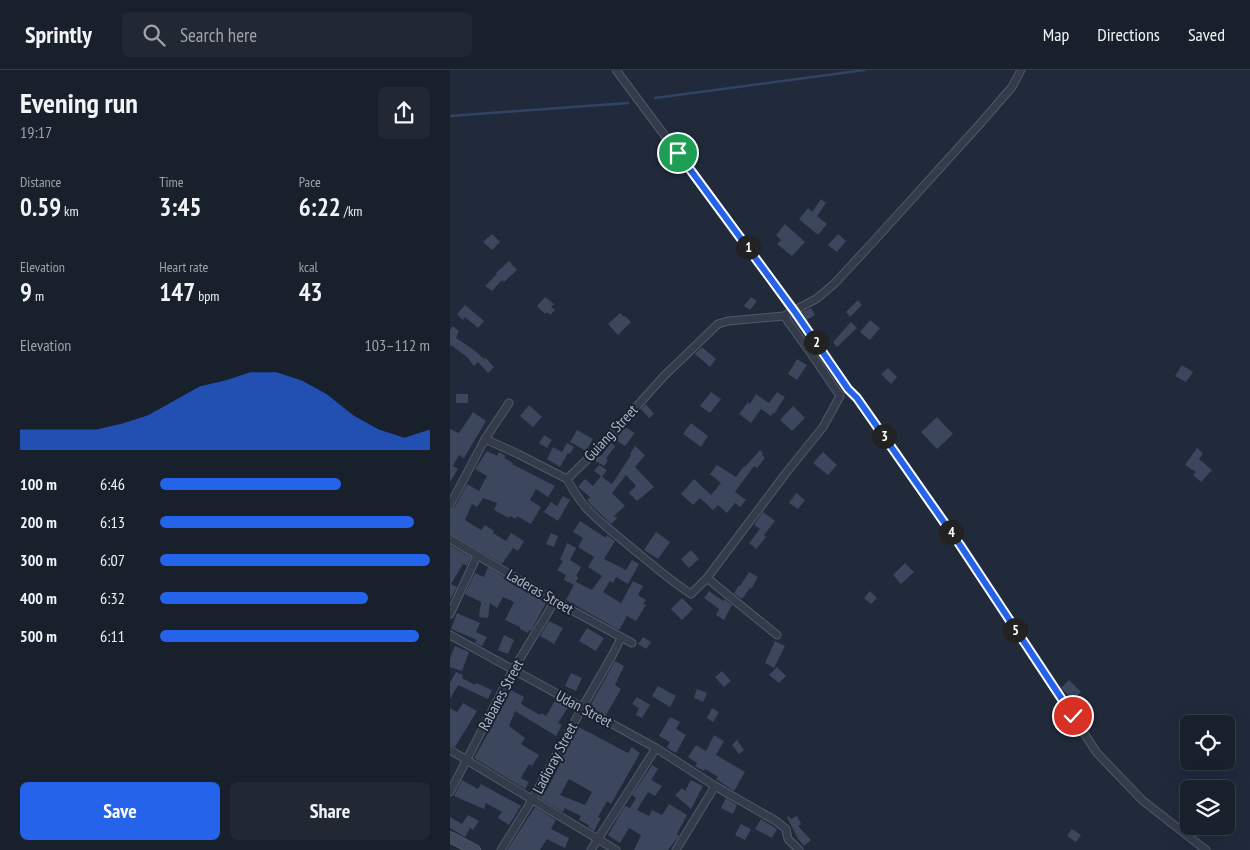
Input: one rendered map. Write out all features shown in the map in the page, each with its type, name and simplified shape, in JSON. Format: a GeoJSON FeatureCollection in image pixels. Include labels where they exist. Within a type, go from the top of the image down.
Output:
{"type":"FeatureCollection","features":[{"type":"Feature","properties":{"kind":"street"},"geometry":{"type":"LineString","coordinates":[[616,70],[909,470],[1098,753],[1142,800],[1206,850]]}},
{"type":"Feature","properties":{"kind":"street","name":"Guiang Street"},"geometry":{"type":"LineString","coordinates":[[567,479],[602,445],[664,376],[718,324],[728,321],[784,316],[795,312],[816,299],[834,284],[979,125],[1012,87],[1021,70]]}},
{"type":"Feature","properties":{"kind":"street"},"geometry":{"type":"LineString","coordinates":[[784,316],[840,396]]}},
{"type":"Feature","properties":{"kind":"street"},"geometry":{"type":"LineString","coordinates":[[485,439],[567,479],[576,497],[592,516],[691,594],[707,578],[823,427],[840,396],[848,389]]}},
{"type":"Feature","properties":{"kind":"street"},"geometry":{"type":"LineString","coordinates":[[450,505],[485,439],[509,403]]}},
{"type":"Feature","properties":{"kind":"street","name":"Laderas Street"},"geometry":{"type":"LineString","coordinates":[[450,539],[555,601],[632,643]]}},
{"type":"Feature","properties":{"kind":"street"},"geometry":{"type":"LineString","coordinates":[[450,614],[477,556]]}},
{"type":"Feature","properties":{"kind":"street"},"geometry":{"type":"LineString","coordinates":[[707,578],[777,635]]}},
{"type":"Feature","properties":{"kind":"street","name":"Rabanes Street"},"geometry":{"type":"LineString","coordinates":[[450,792],[513,670],[555,601]]}},
{"type":"Feature","properties":{"kind":"street","name":"Udan Street"},"geometry":{"type":"LineString","coordinates":[[450,635],[656,748],[715,786],[776,821],[786,829],[788,839],[799,850]]}},
{"type":"Feature","properties":{"kind":"street","name":"Ladioray Street"},"geometry":{"type":"LineString","coordinates":[[500,850],[532,800],[621,638]]}},
{"type":"Feature","properties":{"kind":"street"},"geometry":{"type":"LineString","coordinates":[[591,850],[656,748]]}},
{"type":"Feature","properties":{"kind":"street"},"geometry":{"type":"LineString","coordinates":[[450,750],[616,850]]}},
{"type":"Feature","properties":{"kind":"street"},"geometry":{"type":"LineString","coordinates":[[676,850],[715,786]]}},
{"type":"Feature","properties":{"kind":"street"},"geometry":{"type":"LineString","coordinates":[[450,837],[475,850]]}},
{"type":"Feature","properties":{"kind":"building"},"geometry":{"type":"Polygon","coordinates":[[[821,199],[826,203],[817,216],[827,224],[818,235],[799,219],[808,208],[812,212],[821,199]]]}},
{"type":"Feature","properties":{"kind":"building"},"geometry":{"type":"Polygon","coordinates":[[[785,224],[805,242],[792,256],[777,244],[781,240],[776,235],[785,224]]]}},
{"type":"Feature","properties":{"kind":"building"},"geometry":{"type":"Polygon","coordinates":[[[492,234],[500,242],[492,250],[483,242],[492,234]]]}},
{"type":"Feature","properties":{"kind":"building"},"geometry":{"type":"Polygon","coordinates":[[[838,234],[846,241],[837,252],[828,245],[838,234]]]}},
{"type":"Feature","properties":{"kind":"building"},"geometry":{"type":"Polygon","coordinates":[[[509,261],[517,270],[504,282],[502,280],[492,291],[485,286],[496,273],[509,261]]]}},
{"type":"Feature","properties":{"kind":"building"},"geometry":{"type":"Polygon","coordinates":[[[545,297],[554,304],[551,307],[555,310],[550,315],[547,312],[545,314],[537,306],[545,297]]]}},
{"type":"Feature","properties":{"kind":"building"},"geometry":{"type":"Polygon","coordinates":[[[751,297],[757,301],[750,310],[744,306],[751,297]]]}},
{"type":"Feature","properties":{"kind":"building"},"geometry":{"type":"Polygon","coordinates":[[[858,300],[862,305],[850,317],[846,312],[858,300]]]}},
{"type":"Feature","properties":{"kind":"building"},"geometry":{"type":"Polygon","coordinates":[[[465,305],[484,321],[478,328],[465,317],[463,320],[457,314],[465,305]]]}},
{"type":"Feature","properties":{"kind":"building"},"geometry":{"type":"Polygon","coordinates":[[[811,308],[815,315],[807,320],[802,312],[811,308]]]}},
{"type":"Feature","properties":{"kind":"building"},"geometry":{"type":"Polygon","coordinates":[[[620,313],[631,322],[618,335],[608,324],[620,313]]]}},
{"type":"Feature","properties":{"kind":"building"},"geometry":{"type":"Polygon","coordinates":[[[870,320],[880,328],[870,340],[860,332],[870,320]]]}},
{"type":"Feature","properties":{"kind":"building"},"geometry":{"type":"Polygon","coordinates":[[[851,322],[857,328],[837,347],[833,342],[851,322]]]}},
{"type":"Feature","properties":{"kind":"building"},"geometry":{"type":"Polygon","coordinates":[[[453,326],[459,331],[456,338],[484,359],[486,358],[494,367],[488,373],[478,362],[474,366],[467,357],[451,345],[450,347],[450,330],[453,326]]]}},
{"type":"Feature","properties":{"kind":"building"},"geometry":{"type":"Polygon","coordinates":[[[702,347],[716,359],[710,367],[695,354],[702,347]]]}},
{"type":"Feature","properties":{"kind":"building"},"geometry":{"type":"Polygon","coordinates":[[[797,359],[807,365],[797,380],[788,374],[797,359]]]}},
{"type":"Feature","properties":{"kind":"building"},"geometry":{"type":"Polygon","coordinates":[[[1182,365],[1193,372],[1186,382],[1175,376],[1182,365]]]}},
{"type":"Feature","properties":{"kind":"building"},"geometry":{"type":"Polygon","coordinates":[[[888,368],[897,377],[891,384],[881,374],[888,368]]]}},
{"type":"Feature","properties":{"kind":"building"},"geometry":{"type":"Polygon","coordinates":[[[711,392],[721,399],[710,413],[700,406],[711,392]]]}},
{"type":"Feature","properties":{"kind":"building"},"geometry":{"type":"Polygon","coordinates":[[[777,392],[785,397],[771,416],[761,409],[751,423],[739,414],[748,402],[750,404],[756,394],[769,403],[777,392]]]}},
{"type":"Feature","properties":{"kind":"building"},"geometry":{"type":"Polygon","coordinates":[[[456,394],[468,394],[468,403],[456,403],[456,394]]]}},
{"type":"Feature","properties":{"kind":"building"},"geometry":{"type":"Polygon","coordinates":[[[646,404],[654,414],[649,418],[641,409],[646,404]]]}},
{"type":"Feature","properties":{"kind":"building"},"geometry":{"type":"Polygon","coordinates":[[[529,405],[542,417],[533,427],[520,416],[529,405]]]}},
{"type":"Feature","properties":{"kind":"building"},"geometry":{"type":"Polygon","coordinates":[[[793,406],[805,418],[792,431],[780,420],[793,406]]]}},
{"type":"Feature","properties":{"kind":"building"},"geometry":{"type":"Polygon","coordinates":[[[473,412],[486,421],[464,458],[459,455],[453,466],[458,469],[450,482],[450,429],[459,433],[473,412]]]}},
{"type":"Feature","properties":{"kind":"building"},"geometry":{"type":"Polygon","coordinates":[[[937,417],[953,434],[937,449],[921,432],[937,417]]]}},
{"type":"Feature","properties":{"kind":"building"},"geometry":{"type":"Polygon","coordinates":[[[691,423],[708,436],[701,447],[683,434],[691,423]]]}},
{"type":"Feature","properties":{"kind":"building"},"geometry":{"type":"Polygon","coordinates":[[[625,427],[635,433],[625,446],[615,440],[625,427]]]}},
{"type":"Feature","properties":{"kind":"building"},"geometry":{"type":"Polygon","coordinates":[[[577,430],[593,439],[586,451],[570,442],[577,430]]]}},
{"type":"Feature","properties":{"kind":"building"},"geometry":{"type":"Polygon","coordinates":[[[544,435],[552,440],[547,448],[539,443],[544,435]]]}},
{"type":"Feature","properties":{"kind":"building"},"geometry":{"type":"Polygon","coordinates":[[[567,443],[574,447],[560,467],[547,459],[553,447],[562,452],[567,443]]]}},
{"type":"Feature","properties":{"kind":"building"},"geometry":{"type":"Polygon","coordinates":[[[611,443],[615,446],[606,459],[608,460],[604,466],[594,460],[599,455],[601,456],[611,443]]]}},
{"type":"Feature","properties":{"kind":"building"},"geometry":{"type":"Polygon","coordinates":[[[635,446],[645,455],[635,467],[654,487],[637,501],[629,493],[636,486],[626,475],[612,493],[625,506],[614,516],[617,518],[611,524],[587,500],[590,497],[578,487],[585,479],[593,486],[601,476],[594,471],[599,465],[607,470],[602,477],[612,484],[635,446]]]}},
{"type":"Feature","properties":{"kind":"building"},"geometry":{"type":"Polygon","coordinates":[[[1197,448],[1203,453],[1199,459],[1212,470],[1201,482],[1193,475],[1196,472],[1185,465],[1197,448]]]}},
{"type":"Feature","properties":{"kind":"building"},"geometry":{"type":"Polygon","coordinates":[[[760,450],[765,458],[757,468],[754,466],[735,492],[746,500],[740,507],[735,503],[727,513],[718,505],[713,510],[700,498],[693,505],[681,494],[694,479],[711,495],[721,483],[710,474],[717,465],[736,477],[760,450]]]}},
{"type":"Feature","properties":{"kind":"building"},"geometry":{"type":"Polygon","coordinates":[[[487,451],[497,456],[499,452],[506,456],[504,458],[512,464],[555,486],[548,497],[536,489],[530,500],[541,507],[531,524],[517,516],[516,519],[510,516],[509,518],[494,510],[497,503],[483,498],[477,507],[472,504],[465,520],[481,530],[485,525],[494,531],[493,533],[506,541],[511,533],[524,541],[518,551],[513,548],[502,564],[450,534],[450,510],[455,507],[467,484],[479,491],[487,476],[475,469],[487,451]]]}},
{"type":"Feature","properties":{"kind":"building"},"geometry":{"type":"Polygon","coordinates":[[[823,452],[837,465],[828,475],[813,463],[823,452]]]}},
{"type":"Feature","properties":{"kind":"building"},"geometry":{"type":"Polygon","coordinates":[[[796,493],[805,500],[798,509],[789,503],[796,493]]]}},
{"type":"Feature","properties":{"kind":"building"},"geometry":{"type":"Polygon","coordinates":[[[563,496],[570,500],[558,521],[544,512],[551,502],[557,506],[563,496]]]}},
{"type":"Feature","properties":{"kind":"building"},"geometry":{"type":"Polygon","coordinates":[[[763,512],[775,521],[764,535],[766,537],[756,549],[749,543],[760,529],[754,525],[763,512]]]}},
{"type":"Feature","properties":{"kind":"building"},"geometry":{"type":"Polygon","coordinates":[[[580,521],[606,538],[607,535],[615,541],[604,559],[626,570],[632,560],[639,564],[628,584],[616,577],[613,583],[610,581],[603,592],[621,603],[633,581],[643,586],[638,595],[646,600],[643,604],[646,605],[636,621],[627,616],[619,630],[566,600],[574,585],[564,580],[566,575],[557,570],[563,561],[560,560],[567,543],[576,548],[570,560],[581,567],[576,576],[578,577],[576,582],[592,590],[602,576],[588,567],[594,557],[578,547],[583,538],[573,532],[580,521]]]}},
{"type":"Feature","properties":{"kind":"building"},"geometry":{"type":"Polygon","coordinates":[[[656,532],[670,542],[658,559],[644,550],[656,532]]]}},
{"type":"Feature","properties":{"kind":"building"},"geometry":{"type":"Polygon","coordinates":[[[551,533],[558,536],[554,547],[546,544],[551,533]]]}},
{"type":"Feature","properties":{"kind":"building"},"geometry":{"type":"Polygon","coordinates":[[[450,545],[471,557],[467,566],[463,564],[451,584],[457,587],[450,600],[450,545]]]}},
{"type":"Feature","properties":{"kind":"building"},"geometry":{"type":"Polygon","coordinates":[[[691,550],[699,559],[689,568],[681,559],[691,550]]]}},
{"type":"Feature","properties":{"kind":"building"},"geometry":{"type":"Polygon","coordinates":[[[905,563],[914,572],[901,584],[893,575],[905,563]]]}},
{"type":"Feature","properties":{"kind":"building"},"geometry":{"type":"Polygon","coordinates":[[[488,567],[546,603],[531,631],[529,630],[528,633],[505,620],[514,602],[503,597],[497,608],[490,603],[488,618],[479,617],[481,602],[465,594],[475,573],[484,577],[488,567]]]}},
{"type":"Feature","properties":{"kind":"building"},"geometry":{"type":"Polygon","coordinates":[[[749,572],[758,577],[742,599],[734,593],[749,572]]]}},
{"type":"Feature","properties":{"kind":"building"},"geometry":{"type":"Polygon","coordinates":[[[709,591],[732,605],[724,620],[716,615],[719,609],[704,598],[709,591]]]}},
{"type":"Feature","properties":{"kind":"building"},"geometry":{"type":"Polygon","coordinates":[[[870,591],[877,598],[871,604],[864,598],[870,591]]]}},
{"type":"Feature","properties":{"kind":"building"},"geometry":{"type":"Polygon","coordinates":[[[682,598],[693,609],[682,620],[671,609],[682,598]]]}},
{"type":"Feature","properties":{"kind":"building"},"geometry":{"type":"Polygon","coordinates":[[[457,613],[480,623],[476,632],[487,637],[482,646],[475,643],[477,640],[451,629],[457,613]]]}},
{"type":"Feature","properties":{"kind":"building"},"geometry":{"type":"Polygon","coordinates":[[[549,621],[563,628],[554,644],[540,636],[549,621]]]}},
{"type":"Feature","properties":{"kind":"building"},"geometry":{"type":"Polygon","coordinates":[[[587,628],[604,638],[596,651],[579,641],[587,628]]]}},
{"type":"Feature","properties":{"kind":"building"},"geometry":{"type":"Polygon","coordinates":[[[504,635],[514,640],[508,654],[498,650],[504,635]]]}},
{"type":"Feature","properties":{"kind":"building"},"geometry":{"type":"Polygon","coordinates":[[[643,637],[651,642],[646,649],[638,644],[643,637]]]}},
{"type":"Feature","properties":{"kind":"building"},"geometry":{"type":"Polygon","coordinates":[[[775,641],[785,646],[774,668],[765,663],[775,641]]]}},
{"type":"Feature","properties":{"kind":"building"},"geometry":{"type":"Polygon","coordinates":[[[455,646],[469,652],[462,671],[450,667],[450,659],[455,646]]]}},
{"type":"Feature","properties":{"kind":"building"},"geometry":{"type":"Polygon","coordinates":[[[615,661],[624,666],[615,685],[621,689],[606,715],[590,706],[615,661]]]}},
{"type":"Feature","properties":{"kind":"building"},"geometry":{"type":"Polygon","coordinates":[[[777,667],[786,676],[779,683],[769,675],[777,667]]]}},
{"type":"Feature","properties":{"kind":"building"},"geometry":{"type":"Polygon","coordinates":[[[722,671],[731,681],[724,687],[715,677],[722,671]]]}},
{"type":"Feature","properties":{"kind":"building"},"geometry":{"type":"Polygon","coordinates":[[[456,672],[463,675],[462,678],[475,685],[476,683],[492,690],[488,699],[458,685],[450,699],[450,683],[456,672]]]}},
{"type":"Feature","properties":{"kind":"building"},"geometry":{"type":"Polygon","coordinates":[[[571,673],[582,678],[576,691],[565,686],[571,673]]]}},
{"type":"Feature","properties":{"kind":"building"},"geometry":{"type":"Polygon","coordinates":[[[1069,680],[1081,692],[1073,700],[1061,688],[1069,680]]]}},
{"type":"Feature","properties":{"kind":"building"},"geometry":{"type":"Polygon","coordinates":[[[658,686],[676,696],[670,707],[652,696],[658,686]]]}},
{"type":"Feature","properties":{"kind":"building"},"geometry":{"type":"Polygon","coordinates":[[[697,689],[707,693],[703,702],[694,698],[697,689]]]}},
{"type":"Feature","properties":{"kind":"building"},"geometry":{"type":"Polygon","coordinates":[[[511,690],[524,697],[521,704],[540,715],[541,713],[546,716],[556,699],[569,706],[558,723],[562,725],[556,736],[515,711],[509,726],[525,738],[521,744],[539,755],[532,766],[529,764],[521,778],[529,782],[525,789],[474,758],[491,728],[489,727],[501,704],[503,705],[511,690]]]}},
{"type":"Feature","properties":{"kind":"building"},"geometry":{"type":"Polygon","coordinates":[[[637,697],[650,705],[642,718],[636,715],[639,708],[632,704],[637,697]]]}},
{"type":"Feature","properties":{"kind":"building"},"geometry":{"type":"Polygon","coordinates":[[[463,703],[477,711],[455,747],[450,745],[450,708],[457,712],[463,703]]]}},
{"type":"Feature","properties":{"kind":"building"},"geometry":{"type":"Polygon","coordinates":[[[712,708],[719,712],[713,722],[707,718],[712,708]]]}},
{"type":"Feature","properties":{"kind":"building"},"geometry":{"type":"Polygon","coordinates":[[[670,717],[680,722],[676,729],[686,735],[676,753],[667,748],[670,742],[659,736],[670,717]]]}},
{"type":"Feature","properties":{"kind":"building"},"geometry":{"type":"Polygon","coordinates":[[[579,727],[628,753],[632,747],[640,753],[611,804],[607,801],[598,817],[601,818],[594,831],[588,827],[589,825],[579,820],[581,816],[565,808],[563,812],[539,798],[544,790],[546,791],[560,764],[558,763],[579,727]],[[569,779],[560,795],[585,805],[592,792],[569,779]]]}},
{"type":"Feature","properties":{"kind":"building"},"geometry":{"type":"Polygon","coordinates":[[[714,735],[724,741],[716,755],[745,772],[734,791],[716,779],[718,777],[705,769],[704,771],[695,766],[697,763],[688,757],[696,745],[706,751],[714,735]]]}},
{"type":"Feature","properties":{"kind":"building"},"geometry":{"type":"Polygon","coordinates":[[[737,740],[744,750],[739,754],[732,745],[737,740]]]}},
{"type":"Feature","properties":{"kind":"building"},"geometry":{"type":"Polygon","coordinates":[[[652,765],[658,769],[651,780],[662,786],[655,796],[648,792],[637,810],[649,816],[652,810],[662,815],[669,804],[687,815],[677,834],[679,836],[668,850],[634,850],[641,835],[629,828],[620,843],[608,835],[625,806],[630,808],[636,798],[632,795],[652,765]]]}},
{"type":"Feature","properties":{"kind":"building"},"geometry":{"type":"Polygon","coordinates":[[[462,780],[478,789],[481,784],[521,806],[509,825],[498,818],[502,812],[486,803],[484,809],[454,796],[462,780]]]}},
{"type":"Feature","properties":{"kind":"building"},"geometry":{"type":"Polygon","coordinates":[[[691,780],[703,786],[691,809],[675,795],[682,788],[685,791],[691,780]]]}},
{"type":"Feature","properties":{"kind":"building"},"geometry":{"type":"Polygon","coordinates":[[[726,798],[737,805],[733,814],[721,808],[726,798]]]}},
{"type":"Feature","properties":{"kind":"building"},"geometry":{"type":"Polygon","coordinates":[[[535,807],[556,820],[551,829],[569,838],[565,848],[547,839],[540,850],[507,850],[535,807]]]}},
{"type":"Feature","properties":{"kind":"building"},"geometry":{"type":"Polygon","coordinates":[[[468,815],[479,821],[473,830],[470,828],[465,837],[450,828],[450,817],[462,824],[468,815]]]}},
{"type":"Feature","properties":{"kind":"building"},"geometry":{"type":"Polygon","coordinates":[[[788,816],[791,819],[797,816],[801,824],[798,826],[811,840],[804,846],[798,839],[788,816]]]}},
{"type":"Feature","properties":{"kind":"building"},"geometry":{"type":"Polygon","coordinates":[[[761,819],[777,829],[772,838],[755,829],[761,819]]]}},
{"type":"Feature","properties":{"kind":"building"},"geometry":{"type":"Polygon","coordinates":[[[741,824],[751,829],[745,840],[735,835],[741,824]]]}},
{"type":"Feature","properties":{"kind":"building"},"geometry":{"type":"Polygon","coordinates":[[[1072,829],[1081,835],[1076,842],[1067,836],[1072,829]]]}},
{"type":"Feature","properties":{"kind":"waterway"},"geometry":{"type":"LineString","coordinates":[[655,98],[865,70]]}},
{"type":"Feature","properties":{"kind":"waterway"},"geometry":{"type":"LineString","coordinates":[[450,116],[628,103]]}},
{"type":"Feature","properties":{"kind":"route"},"geometry":{"type":"LineString","coordinates":[[678,153],[795,312],[848,389],[857,398],[909,470],[1073,716]]}}]}
